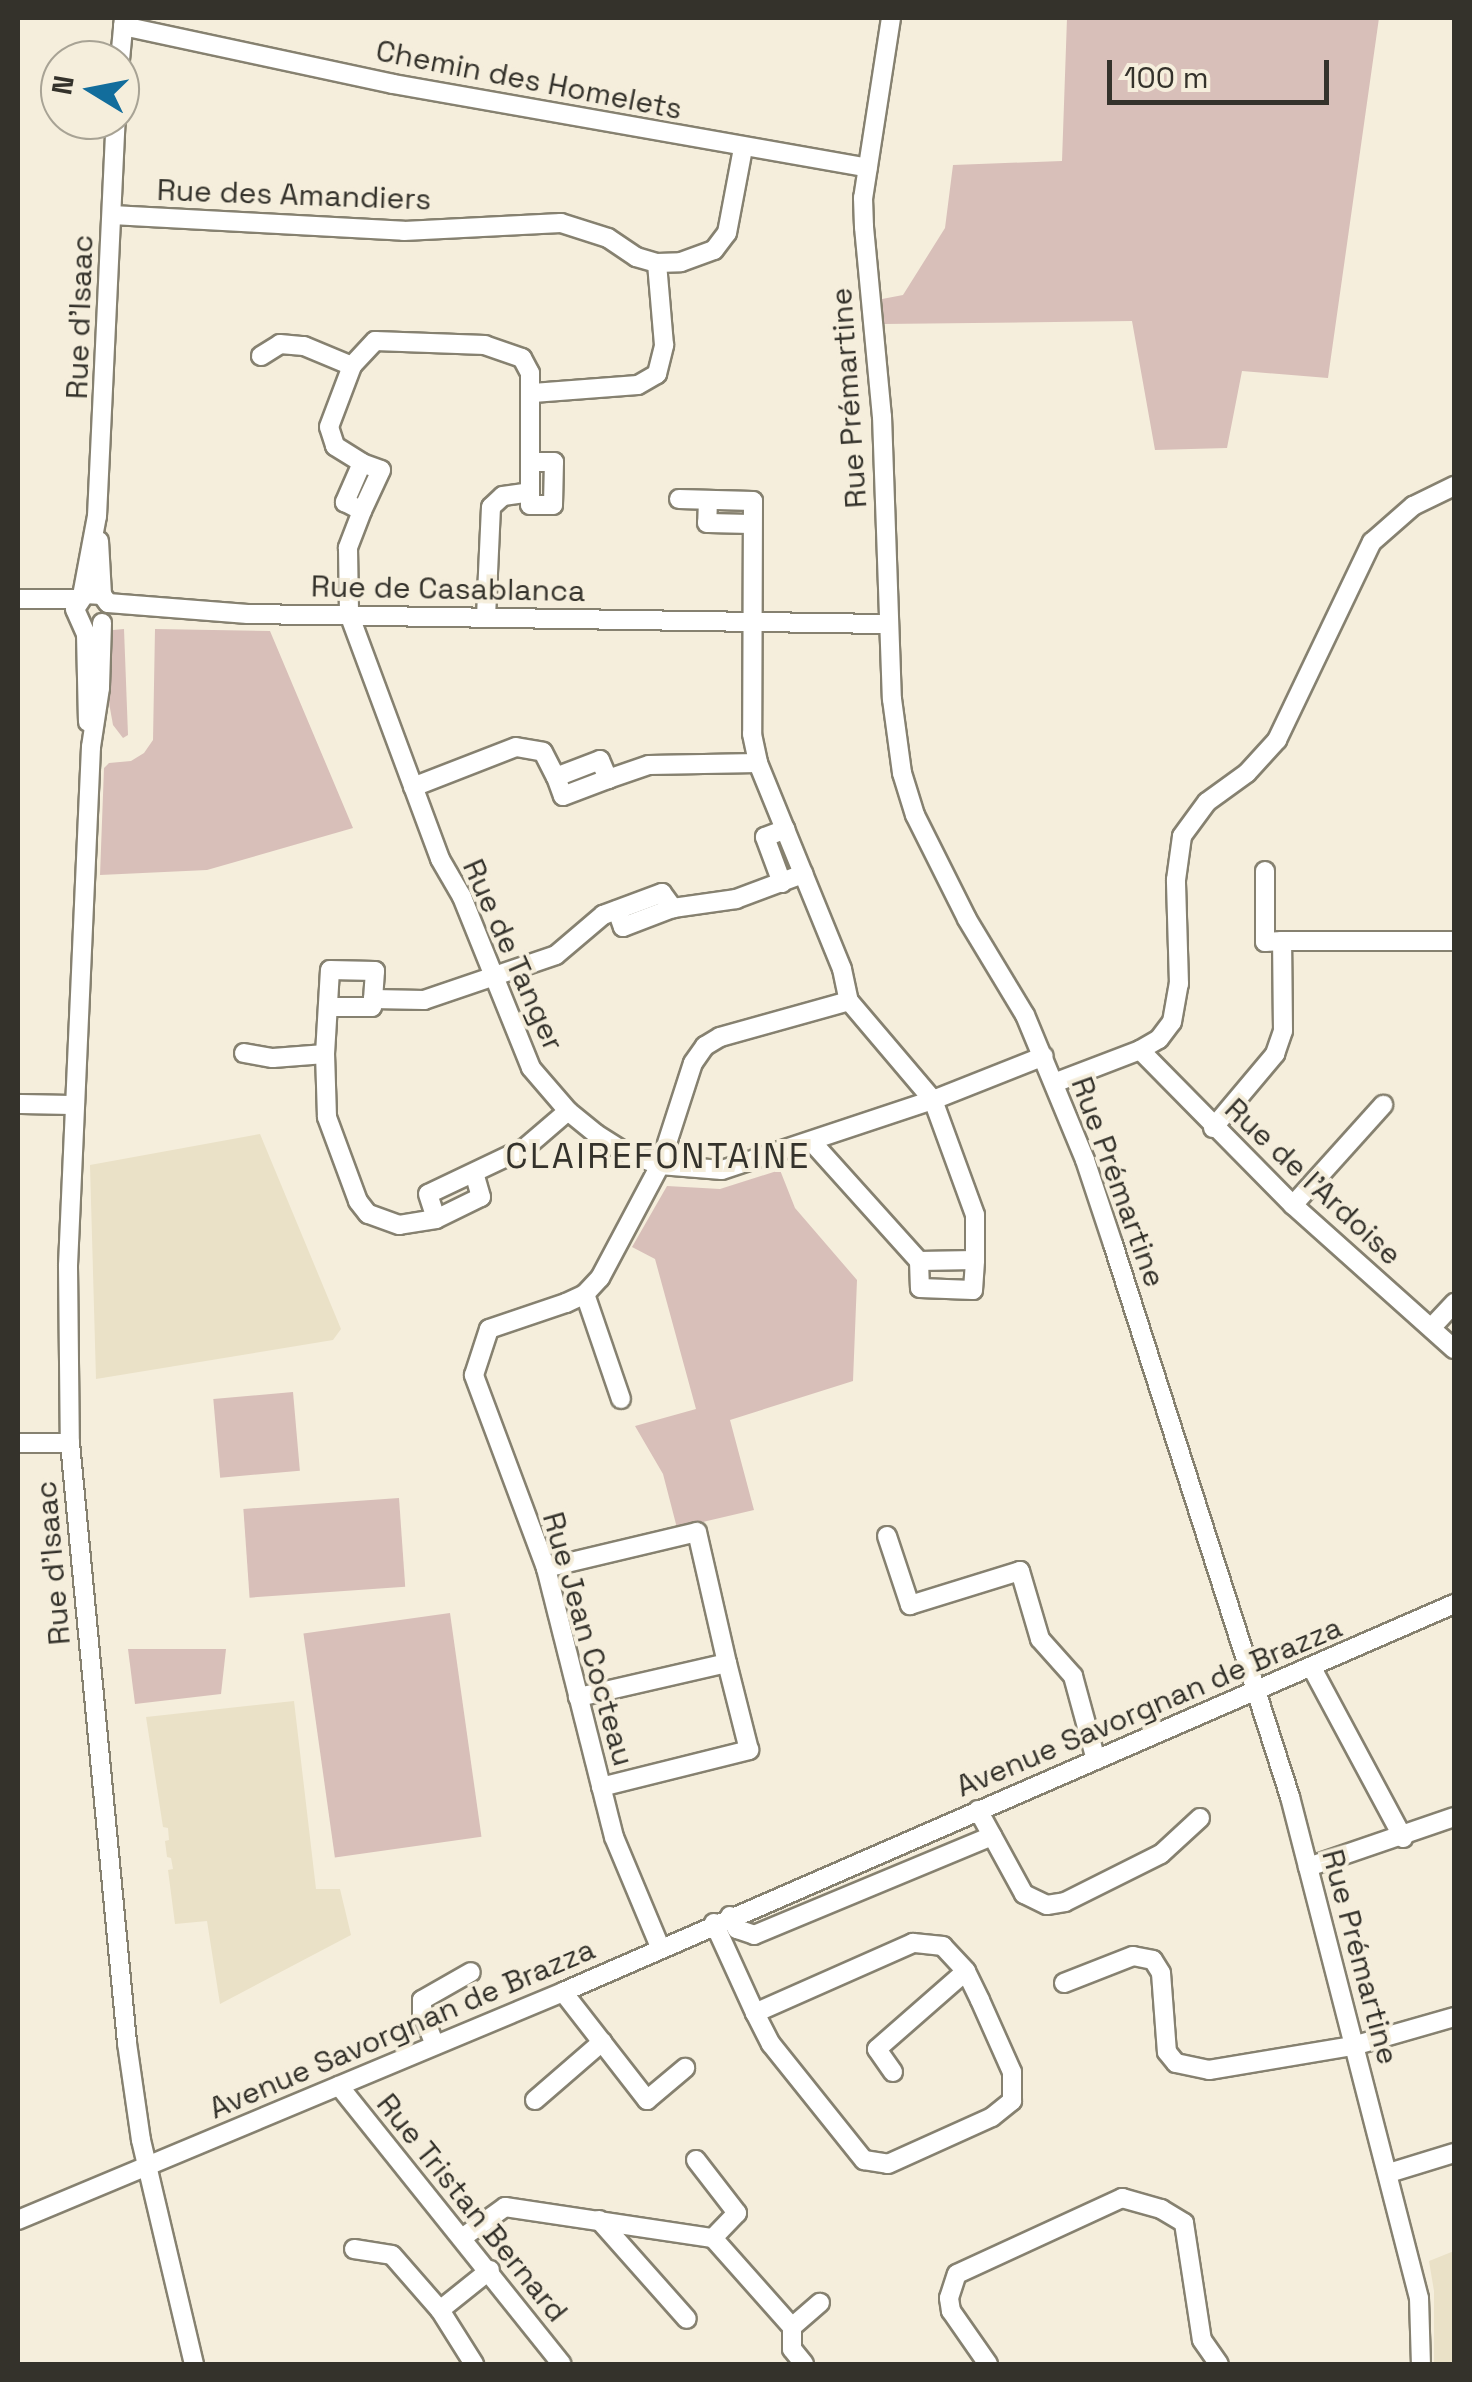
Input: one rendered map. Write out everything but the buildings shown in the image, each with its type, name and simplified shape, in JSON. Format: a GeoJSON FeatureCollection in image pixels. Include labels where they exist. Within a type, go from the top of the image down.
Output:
{"type":"FeatureCollection","features":[{"type":"Feature","properties":{"kind":"street","name":"Rue Prémartine"},"geometry":{"type":"LineString","coordinates":[[891,18],[868,168],[864,226],[882,416],[892,699],[902,773],[914,815],[1044,1056],[1085,1160],[1257,1692],[1308,1867],[1390,2173],[1419,2298],[1421,2364]]}},
{"type":"Feature","properties":{"kind":"street","name":"Chemin des Homelets"},"geometry":{"type":"LineString","coordinates":[[124,22],[393,84],[868,168]]}},
{"type":"Feature","properties":{"kind":"street","name":"Rue d'Isaac"},"geometry":{"type":"LineString","coordinates":[[115,140],[92,609],[100,688],[91,747],[68,1266],[70,1442],[125,2025],[141,2140],[194,2364]]}},
{"type":"Feature","properties":{"kind":"street"},"geometry":{"type":"LineString","coordinates":[[533,393],[638,386],[657,374],[664,345],[658,264],[696,258],[714,250],[728,233],[743,148]]}},
{"type":"Feature","properties":{"kind":"street","name":"Rue des Amandiers"},"geometry":{"type":"LineString","coordinates":[[112,215],[404,231],[561,224],[597,233],[658,264]]}},
{"type":"Feature","properties":{"kind":"street"},"geometry":{"type":"LineString","coordinates":[[348,614],[348,548],[362,511],[346,502],[362,463],[335,446],[329,427],[352,366],[375,341],[485,345],[522,358],[533,393],[530,492],[503,496],[491,508],[486,618]]}},
{"type":"Feature","properties":{"kind":"street"},"geometry":{"type":"LineString","coordinates":[[261,356],[280,344],[304,346],[352,366]]}},
{"type":"Feature","properties":{"kind":"street"},"geometry":{"type":"LineString","coordinates":[[1054,1083],[1140,1050],[1158,1039],[1177,1009],[1176,880],[1182,836],[1190,820],[1247,773],[1277,740],[1372,542],[1413,506],[1454,486]]}},
{"type":"Feature","properties":{"kind":"street"},"geometry":{"type":"LineString","coordinates":[[678,499],[753,501],[751,719],[758,764],[842,969],[849,1001],[934,1100],[975,1215],[973,1290],[920,1288],[919,1261],[812,1142]]}},
{"type":"Feature","properties":{"kind":"street","name":"Rue de Casablanca"},"geometry":{"type":"LineString","coordinates":[[18,600],[92,609],[888,624]]}},
{"type":"Feature","properties":{"kind":"street","name":"Rue de Tanger"},"geometry":{"type":"LineString","coordinates":[[348,614],[440,859],[462,897],[532,1068],[568,1111],[627,1154],[660,1165],[722,1170],[934,1100],[1044,1056]]}},
{"type":"Feature","properties":{"kind":"street"},"geometry":{"type":"LineString","coordinates":[[413,787],[516,747],[543,752],[556,777],[600,760],[608,779],[648,765],[758,764]]}},
{"type":"Feature","properties":{"kind":"street"},"geometry":{"type":"LineString","coordinates":[[782,883],[764,837],[786,829]]}},
{"type":"Feature","properties":{"kind":"street"},"geometry":{"type":"LineString","coordinates":[[1265,871],[1265,942],[1454,941]]}},
{"type":"Feature","properties":{"kind":"street"},"geometry":{"type":"LineString","coordinates":[[373,998],[424,1000],[494,978],[556,954],[603,915],[662,893],[673,908],[736,899],[803,874]]}},
{"type":"Feature","properties":{"kind":"street"},"geometry":{"type":"LineString","coordinates":[[1213,1128],[1275,1054],[1283,1031],[1282,941]]}},
{"type":"Feature","properties":{"kind":"street"},"geometry":{"type":"LineString","coordinates":[[328,1007],[372,1007],[375,971],[330,970],[325,1054],[327,1117],[358,1201],[383,1222],[436,1219],[428,1194],[525,1148],[568,1111]]}},
{"type":"Feature","properties":{"kind":"street"},"geometry":{"type":"LineString","coordinates":[[622,1399],[585,1294],[600,1278],[660,1165],[692,1062],[720,1036],[770,1026],[849,1001]]}},
{"type":"Feature","properties":{"kind":"street","name":"Rue de l'Ardoise"},"geometry":{"type":"LineString","coordinates":[[1140,1050],[1293,1205],[1454,1348]]}},
{"type":"Feature","properties":{"kind":"street"},"geometry":{"type":"LineString","coordinates":[[244,1053],[273,1058],[325,1054]]}},
{"type":"Feature","properties":{"kind":"street"},"geometry":{"type":"LineString","coordinates":[[18,1104],[75,1105]]}},
{"type":"Feature","properties":{"kind":"street"},"geometry":{"type":"LineString","coordinates":[[1293,1205],[1383,1105]]}},
{"type":"Feature","properties":{"kind":"street"},"geometry":{"type":"LineString","coordinates":[[919,1261],[974,1260]]}},
{"type":"Feature","properties":{"kind":"street","name":"Rue Jean Cocteau"},"geometry":{"type":"LineString","coordinates":[[585,1294],[498,1323],[489,1330],[474,1375],[546,1568],[614,1836],[660,1947]]}},
{"type":"Feature","properties":{"kind":"street"},"geometry":{"type":"LineString","coordinates":[[1432,1328],[1454,1303]]}},
{"type":"Feature","properties":{"kind":"street"},"geometry":{"type":"LineString","coordinates":[[18,1443],[70,1442]]}},
{"type":"Feature","properties":{"kind":"street"},"geometry":{"type":"LineString","coordinates":[[546,1568],[698,1532],[749,1750],[600,1787]]}},
{"type":"Feature","properties":{"kind":"street"},"geometry":{"type":"LineString","coordinates":[[887,1536],[910,1605],[1020,1571],[1040,1639],[1072,1676],[1096,1760]]}},
{"type":"Feature","properties":{"kind":"street","name":"Avenue Savorgnan de Brazza"},"geometry":{"type":"LineString","coordinates":[[18,2220],[563,1992],[1454,1604]]}},
{"type":"Feature","properties":{"kind":"street"},"geometry":{"type":"LineString","coordinates":[[578,1696],[728,1663]]}},
{"type":"Feature","properties":{"kind":"street"},"geometry":{"type":"LineString","coordinates":[[1312,1668],[1403,1838]]}},
{"type":"Feature","properties":{"kind":"street"},"geometry":{"type":"LineString","coordinates":[[978,1810],[1024,1894],[1047,1904],[1065,1902],[1162,1854],[1200,1818]]}},
{"type":"Feature","properties":{"kind":"street"},"geometry":{"type":"LineString","coordinates":[[1308,1867],[1403,1838],[1454,1817]]}},
{"type":"Feature","properties":{"kind":"street","name":"Avenue Savorgnan de Brazza"},"geometry":{"type":"LineString","coordinates":[[722,1920],[754,1935],[992,1836]]}},
{"type":"Feature","properties":{"kind":"street"},"geometry":{"type":"LineString","coordinates":[[864,1858],[880,1883]]}},
{"type":"Feature","properties":{"kind":"street"},"geometry":{"type":"LineString","coordinates":[[722,1920],[755,2013],[770,2044],[855,2150],[872,2164],[888,2164],[992,2118],[1012,2100],[1012,2072],[966,1971],[943,1946],[913,1943],[755,2013]]}},
{"type":"Feature","properties":{"kind":"street"},"geometry":{"type":"LineString","coordinates":[[1064,1984],[1133,1956],[1153,1960],[1161,1973],[1167,2052],[1176,2062],[1194,2068],[1353,2046],[1454,2016]]}},
{"type":"Feature","properties":{"kind":"street"},"geometry":{"type":"LineString","coordinates":[[894,2072],[877,2049],[966,1971]]}},
{"type":"Feature","properties":{"kind":"street"},"geometry":{"type":"LineString","coordinates":[[435,2045],[422,2013],[422,2000],[471,1972]]}},
{"type":"Feature","properties":{"kind":"street"},"geometry":{"type":"LineString","coordinates":[[563,1992],[647,2100],[685,2068]]}},
{"type":"Feature","properties":{"kind":"street"},"geometry":{"type":"LineString","coordinates":[[535,2100],[602,2042]]}},
{"type":"Feature","properties":{"kind":"street","name":"Rue Tristan Bernard"},"geometry":{"type":"LineString","coordinates":[[339,2086],[562,2364]]}},
{"type":"Feature","properties":{"kind":"street"},"geometry":{"type":"LineString","coordinates":[[1390,2173],[1454,2153]]}},
{"type":"Feature","properties":{"kind":"street"},"geometry":{"type":"LineString","coordinates":[[696,2160],[736,2212],[713,2238]]}},
{"type":"Feature","properties":{"kind":"street"},"geometry":{"type":"LineString","coordinates":[[988,2364],[951,2312],[948,2298],[957,2274],[1122,2198],[1160,2209],[1184,2223],[1202,2340],[1219,2364]]}},
{"type":"Feature","properties":{"kind":"street"},"geometry":{"type":"LineString","coordinates":[[462,2238],[505,2206],[713,2238],[792,2327],[792,2350],[804,2364]]}},
{"type":"Feature","properties":{"kind":"street"},"geometry":{"type":"LineString","coordinates":[[599,2220],[687,2319]]}},
{"type":"Feature","properties":{"kind":"street"},"geometry":{"type":"LineString","coordinates":[[354,2250],[392,2255],[440,2310],[474,2364]]}},
{"type":"Feature","properties":{"kind":"street"},"geometry":{"type":"LineString","coordinates":[[440,2310],[490,2270]]}},
{"type":"Feature","properties":{"kind":"street"},"geometry":{"type":"LineString","coordinates":[[792,2327],[820,2302]]}},
{"type":"Feature","properties":{"kind":"shaded area"},"geometry":{"type":"Polygon","coordinates":[[[1067,18],[1379,18],[1328,378],[1242,371],[1227,448],[1155,450],[1132,321],[884,324],[882,299],[903,295],[945,228],[953,165],[1062,161],[1067,18]]]}},
{"type":"Feature","properties":{"kind":"shaded area"},"geometry":{"type":"Polygon","coordinates":[[[124,629],[128,735],[123,738],[113,725],[106,686],[108,637],[113,630],[124,629]]]}},
{"type":"Feature","properties":{"kind":"shaded area"},"geometry":{"type":"Polygon","coordinates":[[[155,629],[270,631],[353,828],[207,870],[100,875],[104,768],[109,763],[131,761],[144,753],[153,740],[155,629]]]}},
{"type":"Feature","properties":{"kind":"shaded area"},"geometry":{"type":"Polygon","coordinates":[[[260,1134],[341,1329],[333,1340],[96,1379],[90,1165],[260,1134]]]}},
{"type":"Feature","properties":{"kind":"shaded area"},"geometry":{"type":"Polygon","coordinates":[[[780,1170],[795,1208],[857,1280],[853,1381],[730,1420],[754,1510],[677,1528],[663,1474],[635,1426],[696,1409],[655,1259],[632,1247],[667,1186],[720,1189],[780,1170]]]}},
{"type":"Feature","properties":{"kind":"shaded area"},"geometry":{"type":"Polygon","coordinates":[[[293,1392],[300,1471],[220,1478],[213,1399],[293,1392]]]}},
{"type":"Feature","properties":{"kind":"shaded area"},"geometry":{"type":"Polygon","coordinates":[[[399,1498],[405,1587],[250,1598],[243,1509],[399,1498]]]}},
{"type":"Feature","properties":{"kind":"shaded area"},"geometry":{"type":"Polygon","coordinates":[[[450,1613],[481,1837],[335,1857],[303,1634],[450,1613]]]}},
{"type":"Feature","properties":{"kind":"shaded area"},"geometry":{"type":"Polygon","coordinates":[[[128,1649],[226,1649],[221,1694],[135,1704],[128,1649]]]}},
{"type":"Feature","properties":{"kind":"shaded area"},"geometry":{"type":"Polygon","coordinates":[[[294,1701],[316,1889],[340,1889],[351,1935],[220,2004],[207,1921],[175,1924],[168,1870],[173,1869],[165,1841],[169,1840],[168,1828],[163,1827],[146,1717],[294,1701]]]}},
{"type":"Feature","properties":{"kind":"shaded area"},"geometry":{"type":"Polygon","coordinates":[[[1454,2251],[1454,2364],[1434,2364],[1434,2291],[1429,2261],[1454,2251]]]}},
{"type":"Feature","properties":{"kind":"district","name":"CLAIREFONTAINE"},"geometry":{"type":"Point","coordinates":[658,1156]}}]}
